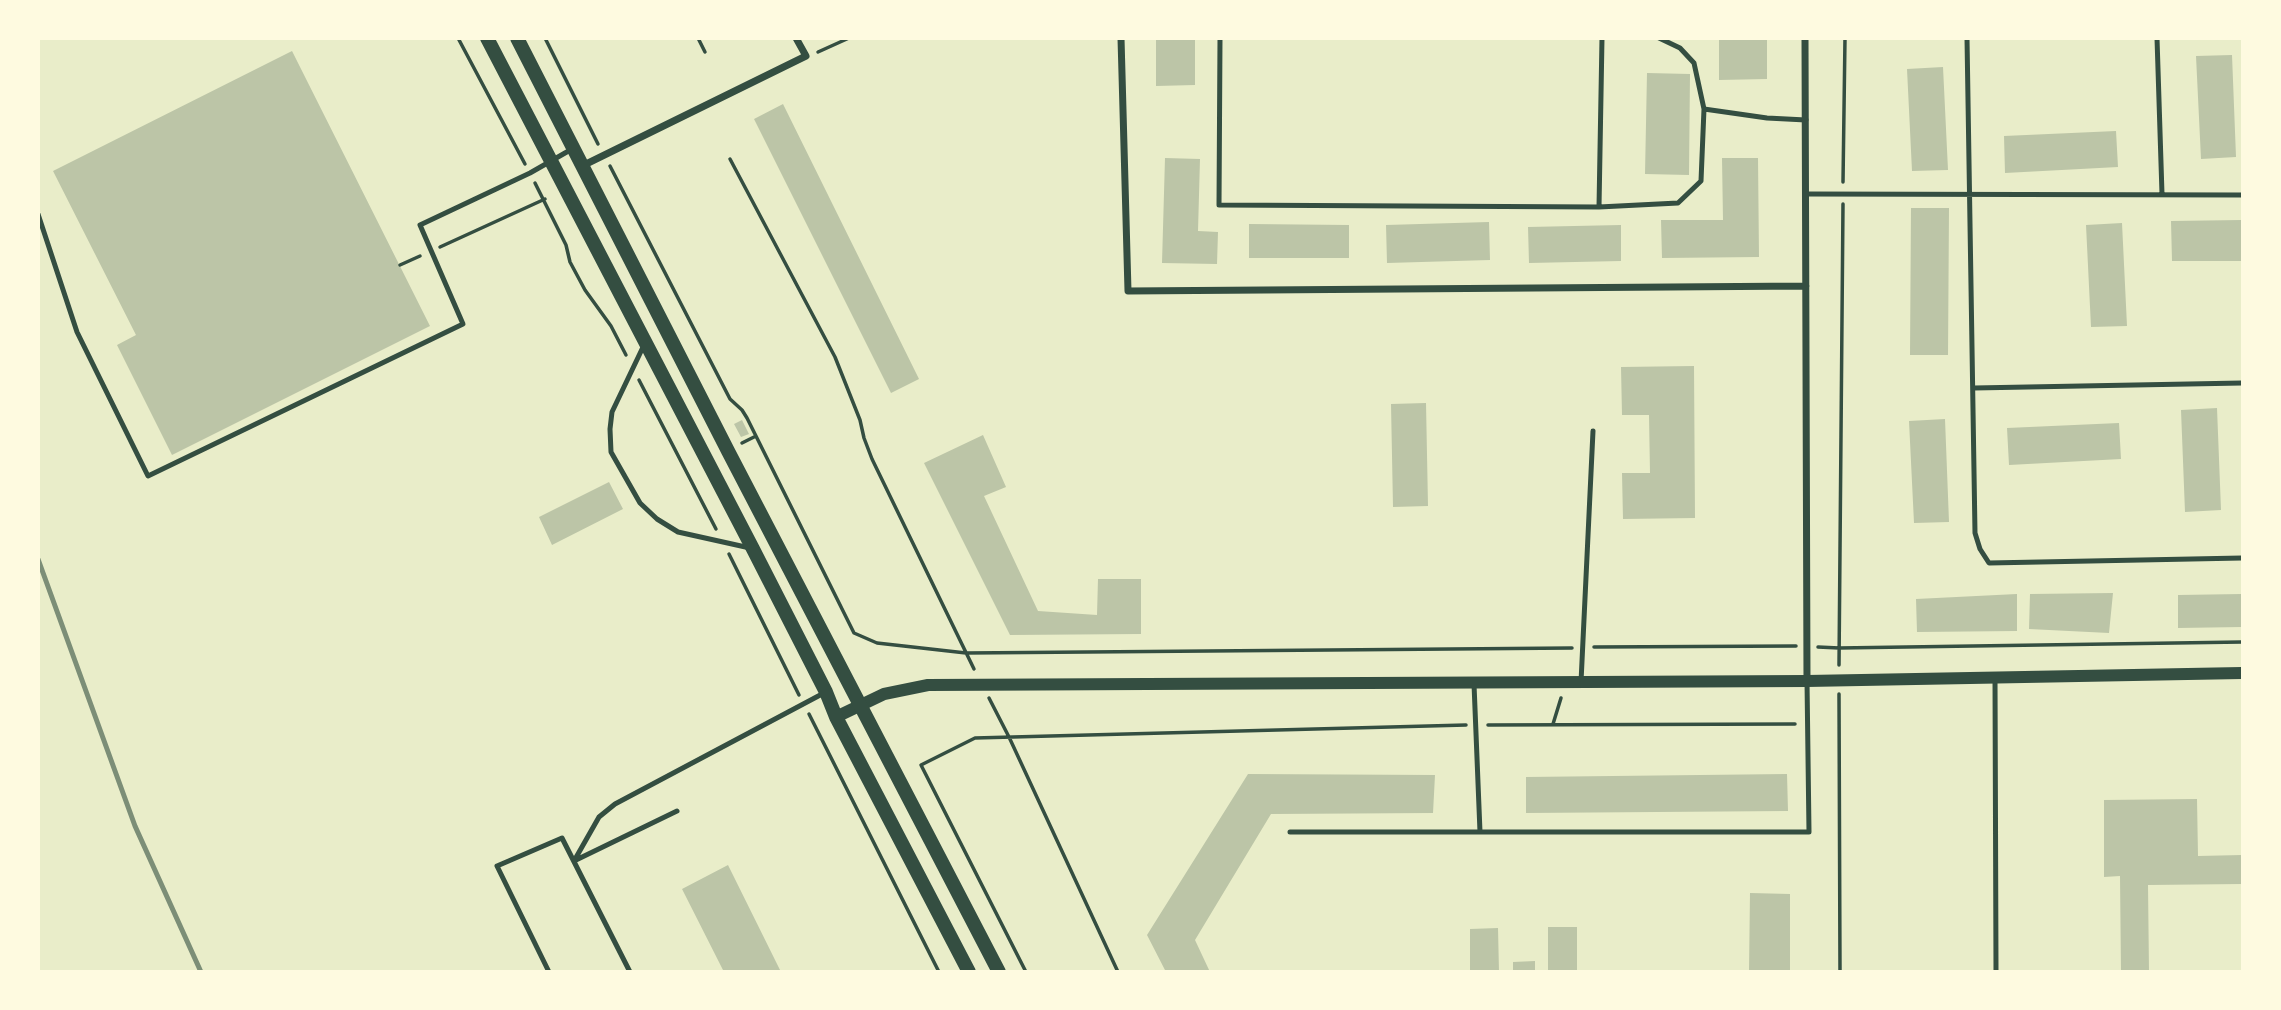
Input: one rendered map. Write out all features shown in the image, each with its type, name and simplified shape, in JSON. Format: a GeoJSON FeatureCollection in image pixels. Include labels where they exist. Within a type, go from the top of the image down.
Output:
{"type":"FeatureCollection","features":[{"type":"Feature","properties":{"kind":"main road"},"geometry":{"type":"LineString","coordinates":[[487,38],[969,971]]}},
{"type":"Feature","properties":{"kind":"main road"},"geometry":{"type":"LineString","coordinates":[[517,38],[999,971]]}},
{"type":"Feature","properties":{"kind":"street"},"geometry":{"type":"LineString","coordinates":[[584,170],[806,56],[796,38]]}},
{"type":"Feature","properties":{"kind":"street"},"geometry":{"type":"LineString","coordinates":[[1121,38],[1128,291],[1806,286]]}},
{"type":"Feature","properties":{"kind":"street"},"geometry":{"type":"LineString","coordinates":[[1805,38],[1807,681]]}},
{"type":"Feature","properties":{"kind":"street"},"geometry":{"type":"LineString","coordinates":[[836,717],[861,704],[899,690],[928,685],[1807,681],[2242,673]]}},
{"type":"Feature","properties":{"kind":"lane"},"geometry":{"type":"LineString","coordinates":[[1220,38],[1219,205],[1599,207],[1678,203],[1701,181],[1704,109],[1694,63],[1680,48],[1659,38]]}},
{"type":"Feature","properties":{"kind":"lane"},"geometry":{"type":"LineString","coordinates":[[1599,207],[1602,38]]}},
{"type":"Feature","properties":{"kind":"lane"},"geometry":{"type":"LineString","coordinates":[[1967,38],[1975,533],[1980,550],[1989,563],[2242,558]]}},
{"type":"Feature","properties":{"kind":"lane"},"geometry":{"type":"LineString","coordinates":[[2157,38],[2162,194]]}},
{"type":"Feature","properties":{"kind":"lane"},"geometry":{"type":"LineString","coordinates":[[1704,109],[1767,118],[1805,120]]}},
{"type":"Feature","properties":{"kind":"lane"},"geometry":{"type":"LineString","coordinates":[[38,214],[77,332],[148,476],[463,324],[420,225],[552,162],[572,149]]}},
{"type":"Feature","properties":{"kind":"lane"},"geometry":{"type":"LineString","coordinates":[[1806,194],[2242,195]]}},
{"type":"Feature","properties":{"kind":"lane"},"geometry":{"type":"LineString","coordinates":[[646,342],[612,412],[611,452],[640,503],[657,519],[678,532],[753,549]]}},
{"type":"Feature","properties":{"kind":"lane"},"geometry":{"type":"LineString","coordinates":[[1974,388],[2242,383]]}},
{"type":"Feature","properties":{"kind":"lane"},"geometry":{"type":"LineString","coordinates":[[1581,682],[1593,430]]}},
{"type":"Feature","properties":{"kind":"lane"},"geometry":{"type":"LineString","coordinates":[[1995,677],[1996,971]]}},
{"type":"Feature","properties":{"kind":"lane"},"geometry":{"type":"LineString","coordinates":[[1290,832],[1809,832],[1807,681]]}},
{"type":"Feature","properties":{"kind":"lane"},"geometry":{"type":"LineString","coordinates":[[1474,683],[1480,832]]}},
{"type":"Feature","properties":{"kind":"lane"},"geometry":{"type":"LineString","coordinates":[[574,861],[599,817],[615,804],[826,692]]}},
{"type":"Feature","properties":{"kind":"lane"},"geometry":{"type":"LineString","coordinates":[[574,861],[677,811]]}},
{"type":"Feature","properties":{"kind":"lane"},"geometry":{"type":"LineString","coordinates":[[549,971],[497,866],[562,838],[630,971]]}},
{"type":"Feature","properties":{"kind":"path"},"geometry":{"type":"LineString","coordinates":[[458,38],[544,200],[584,290],[611,326],[723,542],[939,971]]}},
{"type":"Feature","properties":{"kind":"path"},"geometry":{"type":"LineString","coordinates":[[544,38],[601,149]]}},
{"type":"Feature","properties":{"kind":"path"},"geometry":{"type":"LineString","coordinates":[[698,38],[705,52]]}},
{"type":"Feature","properties":{"kind":"path"},"geometry":{"type":"LineString","coordinates":[[806,56],[849,38]]}},
{"type":"Feature","properties":{"kind":"path"},"geometry":{"type":"LineString","coordinates":[[1840,971],[1839,648],[1845,38]]}},
{"type":"Feature","properties":{"kind":"path"},"geometry":{"type":"LineString","coordinates":[[730,159],[835,357],[872,459],[1009,737],[1118,971]]}},
{"type":"Feature","properties":{"kind":"path"},"geometry":{"type":"LineString","coordinates":[[584,170],[607,162],[730,399],[747,418],[853,633],[877,643],[966,653],[1807,646],[1839,648],[2242,642]]}},
{"type":"Feature","properties":{"kind":"path"},"geometry":{"type":"LineString","coordinates":[[400,265],[544,200],[565,187]]}},
{"type":"Feature","properties":{"kind":"path"},"geometry":{"type":"LineString","coordinates":[[1553,724],[1566,682]]}},
{"type":"Feature","properties":{"kind":"path"},"geometry":{"type":"LineString","coordinates":[[1026,971],[921,765],[975,738],[1476,725],[1807,724]]}},
{"type":"Feature","properties":{"kind":"building"},"geometry":{"type":"Polygon","coordinates":[[[1156,38],[1195,38],[1195,85],[1156,86],[1156,38]]]}},
{"type":"Feature","properties":{"kind":"building"},"geometry":{"type":"Polygon","coordinates":[[[1719,38],[1767,38],[1767,79],[1719,80],[1719,38]]]}},
{"type":"Feature","properties":{"kind":"building"},"geometry":{"type":"Polygon","coordinates":[[[292,51],[430,326],[172,455],[117,345],[136,335],[53,171],[292,51]]]}},
{"type":"Feature","properties":{"kind":"building"},"geometry":{"type":"Polygon","coordinates":[[[2232,55],[2236,157],[2201,159],[2196,56],[2232,55]]]}},
{"type":"Feature","properties":{"kind":"building"},"geometry":{"type":"Polygon","coordinates":[[[1943,67],[1948,170],[1912,171],[1907,69],[1943,67]]]}},
{"type":"Feature","properties":{"kind":"building"},"geometry":{"type":"Polygon","coordinates":[[[1647,73],[1690,74],[1689,175],[1645,174],[1647,73]]]}},
{"type":"Feature","properties":{"kind":"building"},"geometry":{"type":"Polygon","coordinates":[[[783,104],[919,379],[891,393],[754,119],[783,104]]]}},
{"type":"Feature","properties":{"kind":"building"},"geometry":{"type":"Polygon","coordinates":[[[2116,131],[2118,167],[2005,173],[2004,136],[2116,131]]]}},
{"type":"Feature","properties":{"kind":"building"},"geometry":{"type":"Polygon","coordinates":[[[1165,158],[1200,159],[1198,231],[1218,232],[1217,264],[1162,263],[1165,158]]]}},
{"type":"Feature","properties":{"kind":"building"},"geometry":{"type":"Polygon","coordinates":[[[1722,158],[1758,158],[1759,257],[1662,258],[1661,220],[1723,220],[1722,158]]]}},
{"type":"Feature","properties":{"kind":"building"},"geometry":{"type":"Polygon","coordinates":[[[1911,208],[1949,208],[1948,355],[1910,355],[1911,208]]]}},
{"type":"Feature","properties":{"kind":"building"},"geometry":{"type":"Polygon","coordinates":[[[2242,220],[2242,261],[2172,261],[2171,221],[2242,220]]]}},
{"type":"Feature","properties":{"kind":"building"},"geometry":{"type":"Polygon","coordinates":[[[1489,222],[1490,260],[1387,263],[1386,225],[1489,222]]]}},
{"type":"Feature","properties":{"kind":"building"},"geometry":{"type":"Polygon","coordinates":[[[2122,223],[2127,326],[2091,327],[2086,225],[2122,223]]]}},
{"type":"Feature","properties":{"kind":"building"},"geometry":{"type":"Polygon","coordinates":[[[1249,224],[1349,225],[1349,258],[1249,258],[1249,224]]]}},
{"type":"Feature","properties":{"kind":"building"},"geometry":{"type":"Polygon","coordinates":[[[1621,225],[1621,261],[1529,263],[1528,227],[1621,225]]]}},
{"type":"Feature","properties":{"kind":"building"},"geometry":{"type":"Polygon","coordinates":[[[1694,366],[1695,518],[1623,519],[1622,473],[1650,473],[1649,415],[1622,415],[1621,367],[1694,366]]]}},
{"type":"Feature","properties":{"kind":"building"},"geometry":{"type":"Polygon","coordinates":[[[1426,403],[1428,506],[1393,507],[1391,404],[1426,403]]]}},
{"type":"Feature","properties":{"kind":"building"},"geometry":{"type":"Polygon","coordinates":[[[2217,408],[2221,510],[2185,512],[2181,410],[2217,408]]]}},
{"type":"Feature","properties":{"kind":"building"},"geometry":{"type":"Polygon","coordinates":[[[1945,419],[1949,522],[1914,523],[1909,421],[1945,419]]]}},
{"type":"Feature","properties":{"kind":"building"},"geometry":{"type":"Polygon","coordinates":[[[742,420],[749,434],[741,437],[734,424],[742,420]]]}},
{"type":"Feature","properties":{"kind":"building"},"geometry":{"type":"Polygon","coordinates":[[[2119,423],[2121,459],[2009,465],[2007,428],[2119,423]]]}},
{"type":"Feature","properties":{"kind":"building"},"geometry":{"type":"Polygon","coordinates":[[[983,435],[1006,487],[984,496],[1038,611],[1097,615],[1098,579],[1141,579],[1141,634],[1010,635],[924,463],[983,435]]]}},
{"type":"Feature","properties":{"kind":"building"},"geometry":{"type":"Polygon","coordinates":[[[609,482],[623,509],[552,545],[539,517],[609,482]]]}},
{"type":"Feature","properties":{"kind":"building"},"geometry":{"type":"Polygon","coordinates":[[[2113,593],[2109,633],[2029,629],[2030,594],[2113,593]]]}},
{"type":"Feature","properties":{"kind":"building"},"geometry":{"type":"Polygon","coordinates":[[[2017,594],[2017,631],[1917,632],[1916,599],[2017,594]]]}},
{"type":"Feature","properties":{"kind":"building"},"geometry":{"type":"Polygon","coordinates":[[[2242,594],[2242,627],[2178,628],[2178,595],[2242,594]]]}},
{"type":"Feature","properties":{"kind":"building"},"geometry":{"type":"Polygon","coordinates":[[[1248,774],[1435,775],[1433,813],[1271,814],[1195,940],[1210,972],[1166,972],[1147,935],[1248,774]]]}},
{"type":"Feature","properties":{"kind":"building"},"geometry":{"type":"Polygon","coordinates":[[[1787,774],[1788,811],[1526,813],[1526,777],[1787,774]]]}},
{"type":"Feature","properties":{"kind":"building"},"geometry":{"type":"Polygon","coordinates":[[[2197,799],[2198,856],[2242,855],[2242,884],[2148,885],[2149,972],[2121,972],[2120,876],[2104,877],[2104,800],[2197,799]]]}},
{"type":"Feature","properties":{"kind":"building"},"geometry":{"type":"Polygon","coordinates":[[[728,865],[781,972],[724,972],[682,889],[728,865]]]}},
{"type":"Feature","properties":{"kind":"building"},"geometry":{"type":"Polygon","coordinates":[[[1750,893],[1790,894],[1790,972],[1749,972],[1750,893]]]}},
{"type":"Feature","properties":{"kind":"building"},"geometry":{"type":"Polygon","coordinates":[[[1548,927],[1577,927],[1577,972],[1548,972],[1548,927]]]}},
{"type":"Feature","properties":{"kind":"building"},"geometry":{"type":"Polygon","coordinates":[[[1498,928],[1499,972],[1470,972],[1470,929],[1498,928]]]}},
{"type":"Feature","properties":{"kind":"building"},"geometry":{"type":"Polygon","coordinates":[[[1535,961],[1535,972],[1513,972],[1513,962],[1535,961]]]}},
{"type":"Feature","properties":{"kind":"railway"},"geometry":{"type":"LineString","coordinates":[[38,559],[135,826],[201,972]]}}]}
